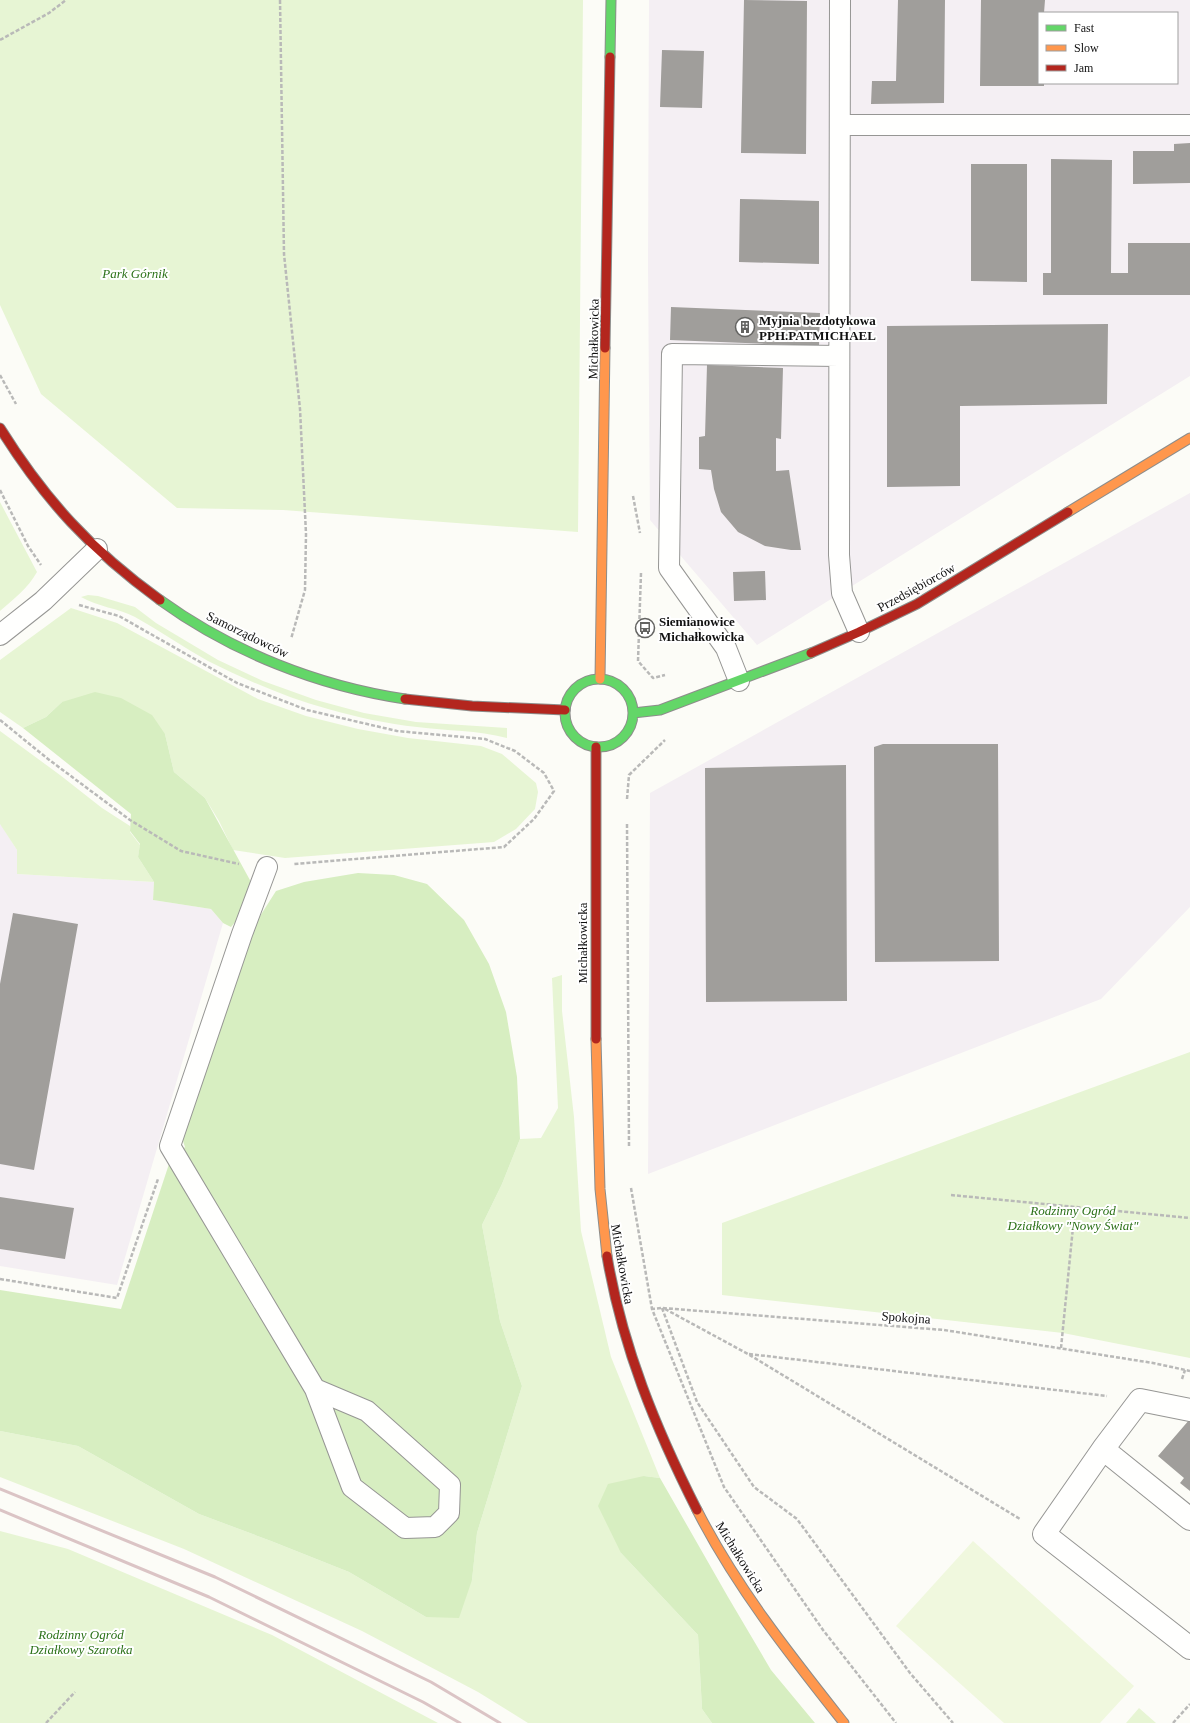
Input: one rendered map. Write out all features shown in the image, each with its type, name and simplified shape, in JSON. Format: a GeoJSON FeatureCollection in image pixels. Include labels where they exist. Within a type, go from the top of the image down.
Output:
{"type":"FeatureCollection","features":[{"type":"Feature","properties":{"kind":"street","name":"Michałkowicka"},"geometry":{"type":"LineString","coordinates":[[600,679],[611,0]]}},
{"type":"Feature","properties":{"kind":"street","name":"Samorządowców"},"geometry":{"type":"LineString","coordinates":[[0,428],[19,458],[51,500],[77,530],[97,549],[132,580],[174,610],[228,642],[267,661],[311,677],[379,694],[457,705],[517,709],[565,710]]}},
{"type":"Feature","properties":{"kind":"street","name":"Przedsiębiorców"},"geometry":{"type":"LineString","coordinates":[[633,713],[660,710],[739,681],[859,632],[917,604],[1190,438]]}},
{"type":"Feature","properties":{"kind":"street"},"geometry":{"type":"LineString","coordinates":[[600,679],[618,685],[628,695],[633,713],[633,720],[628,732],[619,741],[608,746],[596,747],[583,743],[573,735],[566,724],[565,710],[569,696],[579,686],[591,680],[600,679]]}},
{"type":"Feature","properties":{"kind":"street","name":"Michałkowicka"},"geometry":{"type":"LineString","coordinates":[[596,747],[595,982],[598,1142],[604,1242],[619,1315],[628,1349],[658,1430],[676,1472],[711,1537],[739,1582],[784,1645],[844,1723]]}},
{"type":"Feature","properties":{"kind":"street"},"geometry":{"type":"LineString","coordinates":[[1190,1410],[1140,1400],[1103,1449],[1044,1534],[1190,1648]]}},
{"type":"Feature","properties":{"kind":"street"},"geometry":{"type":"LineString","coordinates":[[1103,1449],[1190,1519]]}},
{"type":"Feature","properties":{"kind":"lane"},"geometry":{"type":"LineString","coordinates":[[840,0],[839,554],[842,593],[859,632]]}},
{"type":"Feature","properties":{"kind":"lane"},"geometry":{"type":"LineString","coordinates":[[840,125],[1190,125]]}},
{"type":"Feature","properties":{"kind":"lane"},"geometry":{"type":"LineString","coordinates":[[739,681],[726,648],[669,568],[672,354],[839,356]]}},
{"type":"Feature","properties":{"kind":"lane"},"geometry":{"type":"LineString","coordinates":[[0,635],[43,601],[97,549]]}},
{"type":"Feature","properties":{"kind":"lane"},"geometry":{"type":"LineString","coordinates":[[267,867],[242,934],[170,1146],[315,1389],[352,1488],[405,1528],[435,1527],[449,1513],[450,1485],[367,1411],[315,1389]]}},
{"type":"Feature","properties":{"kind":"path"},"geometry":{"type":"LineString","coordinates":[[0,40],[49,13],[66,0]]}},
{"type":"Feature","properties":{"kind":"path"},"geometry":{"type":"LineString","coordinates":[[280,0],[284,254],[300,409],[306,534],[305,590],[290,642]]}},
{"type":"Feature","properties":{"kind":"path"},"geometry":{"type":"LineString","coordinates":[[0,375],[18,407]]}},
{"type":"Feature","properties":{"kind":"path"},"geometry":{"type":"LineString","coordinates":[[638,661],[654,678],[667,675]]}},
{"type":"Feature","properties":{"kind":"path"},"geometry":{"type":"LineString","coordinates":[[0,720],[48,759],[130,820],[181,851],[239,864],[267,867],[504,847],[534,820],[554,790],[544,774],[515,751]]}},
{"type":"Feature","properties":{"kind":"path"},"geometry":{"type":"LineString","coordinates":[[627,817],[629,1148]]}},
{"type":"Feature","properties":{"kind":"path"},"geometry":{"type":"LineString","coordinates":[[0,1279],[117,1298],[170,1146]]}},
{"type":"Feature","properties":{"kind":"path"},"geometry":{"type":"LineString","coordinates":[[630,1187],[652,1309],[724,1487],[823,1630],[896,1723]]}},
{"type":"Feature","properties":{"kind":"path"},"geometry":{"type":"LineString","coordinates":[[951,1196],[1190,1218]]}},
{"type":"Feature","properties":{"kind":"path"},"geometry":{"type":"LineString","coordinates":[[1061,1348],[1075,1207]]}},
{"type":"Feature","properties":{"kind":"path"},"geometry":{"type":"LineString","coordinates":[[662,1308],[748,1354],[1044,1534]]}},
{"type":"Feature","properties":{"kind":"path"},"geometry":{"type":"LineString","coordinates":[[662,1308],[697,1402],[754,1488],[797,1519],[910,1673],[953,1723]]}},
{"type":"Feature","properties":{"kind":"path","name":"Spokojna"},"geometry":{"type":"LineString","coordinates":[[619,1315],[662,1308],[944,1330],[1153,1363],[1190,1371]]}},
{"type":"Feature","properties":{"kind":"path"},"geometry":{"type":"LineString","coordinates":[[748,1354],[1140,1400]]}},
{"type":"Feature","properties":{"kind":"path"},"geometry":{"type":"LineString","coordinates":[[46,1723],[75,1692]]}},
{"type":"Feature","properties":{"kind":"path"},"geometry":{"type":"LineString","coordinates":[[1173,1723],[1190,1704]]}},
{"type":"Feature","properties":{"kind":"shaded area"},"geometry":{"type":"Polygon","coordinates":[[[649,0],[1190,0],[1190,376],[757,645],[650,520],[648,266],[649,0]]]}},
{"type":"Feature","properties":{"kind":"shaded area"},"geometry":{"type":"Polygon","coordinates":[[[1190,493],[1190,907],[1101,999],[648,1174],[650,793],[1190,493]]]}},
{"type":"Feature","properties":{"kind":"shaded area"},"geometry":{"type":"Polygon","coordinates":[[[0,823],[17,850],[17,874],[154,882],[153,900],[211,909],[223,923],[117,1285],[0,1266],[0,823]]]}},
{"type":"Feature","properties":{"kind":"green space","name":"Park Górnik"},"geometry":{"type":"Polygon","coordinates":[[[0,0],[583,0],[578,532],[283,510],[177,508],[41,394],[0,305],[0,0]]]}},
{"type":"Feature","properties":{"kind":"green space"},"geometry":{"type":"Polygon","coordinates":[[[0,502],[37,572],[25,588],[0,611],[0,502]]]}},
{"type":"Feature","properties":{"kind":"green space"},"geometry":{"type":"Polygon","coordinates":[[[88,595],[98,596],[135,607],[156,623],[218,660],[263,681],[316,700],[364,713],[416,722],[507,728],[507,738],[484,733],[406,726],[383,722],[339,712],[297,700],[252,682],[208,661],[135,617],[81,597],[88,595]]]}},
{"type":"Feature","properties":{"kind":"green space"},"geometry":{"type":"Polygon","coordinates":[[[71,608],[117,623],[258,699],[306,716],[358,729],[408,738],[481,746],[502,754],[536,783],[538,792],[535,809],[516,829],[494,842],[285,858],[233,850],[219,821],[205,798],[174,772],[165,734],[62,702],[46,717],[23,728],[0,712],[0,660],[71,608]]]}},
{"type":"Feature","properties":{"kind":"green space"},"geometry":{"type":"Polygon","coordinates":[[[95,692],[121,698],[152,715],[165,734],[174,772],[205,798],[251,882],[240,916],[231,927],[223,923],[211,909],[153,900],[154,882],[138,857],[140,844],[130,831],[131,814],[23,728],[46,717],[62,702],[95,692]]]}},
{"type":"Feature","properties":{"kind":"green space"},"geometry":{"type":"Polygon","coordinates":[[[0,731],[102,808],[130,826],[130,832],[140,845],[138,857],[154,882],[17,874],[17,850],[0,824],[0,731]]]}},
{"type":"Feature","properties":{"kind":"green space"},"geometry":{"type":"Polygon","coordinates":[[[358,873],[394,875],[427,884],[464,920],[489,964],[506,1012],[517,1077],[520,1139],[502,1184],[482,1225],[500,1321],[522,1386],[477,1533],[472,1580],[459,1618],[426,1617],[349,1572],[199,1514],[78,1446],[0,1431],[0,1290],[121,1309],[169,1164],[185,1147],[182,1138],[255,924],[276,891],[304,882],[358,873]]]}},
{"type":"Feature","properties":{"kind":"green space"},"geometry":{"type":"Polygon","coordinates":[[[562,975],[562,1011],[574,1117],[581,1231],[611,1357],[660,1478],[644,1476],[621,1553],[698,1635],[702,1709],[712,1723],[528,1723],[478,1692],[362,1631],[184,1549],[0,1477],[0,1431],[78,1446],[199,1514],[349,1572],[426,1617],[472,1580],[477,1533],[522,1386],[500,1321],[482,1225],[502,1184],[520,1139],[541,1138],[558,1108],[552,978],[562,975]]]}},
{"type":"Feature","properties":{"kind":"green space","name":"Rodzinny Ogród Działkowy \"Nowy Świat\""},"geometry":{"type":"Polygon","coordinates":[[[1190,1052],[1190,1358],[1063,1333],[722,1295],[722,1223],[1190,1052]]]}},
{"type":"Feature","properties":{"kind":"green space"},"geometry":{"type":"Polygon","coordinates":[[[644,1476],[660,1478],[771,1670],[815,1723],[712,1723],[702,1709],[698,1635],[621,1553],[598,1506],[608,1484],[644,1476]]]}},
{"type":"Feature","properties":{"kind":"green space","name":"Rodzinny Ogród Działkowy Szarotka"},"geometry":{"type":"Polygon","coordinates":[[[0,1531],[68,1549],[272,1635],[438,1723],[0,1723],[0,1531]]]}},
{"type":"Feature","properties":{"kind":"green space"},"geometry":{"type":"Polygon","coordinates":[[[973,1541],[1134,1686],[1100,1723],[1004,1723],[896,1626],[973,1541]]]}},
{"type":"Feature","properties":{"kind":"green space"},"geometry":{"type":"Polygon","coordinates":[[[1139,1708],[1156,1723],[1126,1723],[1139,1708]]]}},
{"type":"Feature","properties":{"kind":"building"},"geometry":{"type":"Polygon","coordinates":[[[744,0],[807,1],[806,154],[741,153],[744,0]]]}},
{"type":"Feature","properties":{"kind":"building"},"geometry":{"type":"Polygon","coordinates":[[[898,0],[945,0],[944,103],[871,104],[872,81],[896,81],[898,0]]]}},
{"type":"Feature","properties":{"kind":"building"},"geometry":{"type":"Polygon","coordinates":[[[981,0],[1045,0],[1044,12],[1038,12],[1038,84],[1044,84],[1044,86],[980,86],[981,0]]]}},
{"type":"Feature","properties":{"kind":"building"},"geometry":{"type":"Polygon","coordinates":[[[662,50],[704,51],[702,108],[660,107],[662,50]]]}},
{"type":"Feature","properties":{"kind":"building"},"geometry":{"type":"Polygon","coordinates":[[[1190,143],[1190,183],[1133,184],[1133,151],[1174,151],[1174,144],[1190,143]]]}},
{"type":"Feature","properties":{"kind":"building"},"geometry":{"type":"Polygon","coordinates":[[[1051,159],[1112,160],[1111,273],[1128,273],[1128,243],[1190,243],[1190,295],[1043,295],[1043,273],[1051,273],[1051,159]]]}},
{"type":"Feature","properties":{"kind":"building"},"geometry":{"type":"Polygon","coordinates":[[[971,164],[1027,164],[1027,282],[971,281],[971,164]]]}},
{"type":"Feature","properties":{"kind":"building"},"geometry":{"type":"Polygon","coordinates":[[[740,199],[819,201],[819,264],[739,262],[740,199]]]}},
{"type":"Feature","properties":{"kind":"building","name":"Myjnia bezdotykowa PPH.PATMICHAEL"},"geometry":{"type":"Polygon","coordinates":[[[671,307],[820,313],[819,346],[670,340],[671,307]]]}},
{"type":"Feature","properties":{"kind":"building"},"geometry":{"type":"Polygon","coordinates":[[[1108,324],[1107,404],[960,406],[960,486],[887,487],[887,326],[1108,324]]]}},
{"type":"Feature","properties":{"kind":"building"},"geometry":{"type":"Polygon","coordinates":[[[707,365],[783,368],[781,439],[776,438],[776,471],[789,470],[801,550],[765,546],[738,532],[721,512],[714,489],[711,470],[699,469],[699,437],[705,436],[707,365]]]}},
{"type":"Feature","properties":{"kind":"building"},"geometry":{"type":"Polygon","coordinates":[[[765,571],[766,600],[734,601],[733,572],[765,571]]]}},
{"type":"Feature","properties":{"kind":"building"},"geometry":{"type":"Polygon","coordinates":[[[883,744],[998,744],[999,961],[875,962],[874,747],[883,744]]]}},
{"type":"Feature","properties":{"kind":"building"},"geometry":{"type":"Polygon","coordinates":[[[846,765],[847,1001],[706,1002],[705,768],[846,765]]]}},
{"type":"Feature","properties":{"kind":"building"},"geometry":{"type":"Polygon","coordinates":[[[13,913],[78,924],[34,1170],[0,1164],[0,984],[13,913]]]}},
{"type":"Feature","properties":{"kind":"building"},"geometry":{"type":"Polygon","coordinates":[[[0,1197],[74,1208],[65,1259],[0,1249],[0,1197]]]}},
{"type":"Feature","properties":{"kind":"building"},"geometry":{"type":"Polygon","coordinates":[[[1190,1419],[1190,1491],[1180,1483],[1184,1478],[1158,1456],[1190,1419]]]}},
{"type":"Feature","properties":{"kind":"railway"},"geometry":{"type":"LineString","coordinates":[[0,1489],[215,1577],[431,1682],[500,1723]]}},
{"type":"Feature","properties":{"kind":"railway"},"geometry":{"type":"LineString","coordinates":[[0,1510],[209,1597],[423,1702],[460,1723]]}},
{"type":"Feature","properties":{"kind":"traffic: fast"},"geometry":{"type":"LineString","coordinates":[[610,57],[611,0]]}},
{"type":"Feature","properties":{"kind":"traffic: fast"},"geometry":{"type":"LineString","coordinates":[[160,600],[216,636],[277,664],[308,676],[340,685],[405,699]]}},
{"type":"Feature","properties":{"kind":"traffic: fast"},"geometry":{"type":"LineString","coordinates":[[633,713],[660,710],[811,653]]}},
{"type":"Feature","properties":{"kind":"traffic: fast"},"geometry":{"type":"LineString","coordinates":[[599,679],[612,682],[623,689],[630,700],[633,713],[630,726],[623,737],[612,744],[599,747],[586,744],[575,737],[568,726],[565,713],[568,700],[575,689],[586,682],[599,679]]}},
{"type":"Feature","properties":{"kind":"traffic: slow"},"geometry":{"type":"LineString","coordinates":[[600,679],[605,348]]}},
{"type":"Feature","properties":{"kind":"traffic: slow"},"geometry":{"type":"LineString","coordinates":[[1068,512],[1190,438]]}},
{"type":"Feature","properties":{"kind":"traffic: slow"},"geometry":{"type":"LineString","coordinates":[[596,1039],[600,1189],[607,1256]]}},
{"type":"Feature","properties":{"kind":"traffic: slow"},"geometry":{"type":"LineString","coordinates":[[697,1510],[712,1539],[747,1594],[784,1646],[844,1723]]}},
{"type":"Feature","properties":{"kind":"traffic: jam"},"geometry":{"type":"LineString","coordinates":[[605,348],[610,57]]}},
{"type":"Feature","properties":{"kind":"traffic: jam"},"geometry":{"type":"LineString","coordinates":[[0,428],[34,478],[71,522],[112,562],[160,600]]}},
{"type":"Feature","properties":{"kind":"traffic: jam"},"geometry":{"type":"LineString","coordinates":[[811,653],[917,604],[1068,512]]}},
{"type":"Feature","properties":{"kind":"traffic: jam"},"geometry":{"type":"LineString","coordinates":[[405,699],[472,706],[565,710]]}},
{"type":"Feature","properties":{"kind":"traffic: jam"},"geometry":{"type":"LineString","coordinates":[[596,747],[596,1039]]}},
{"type":"Feature","properties":{"kind":"traffic: jam"},"geometry":{"type":"LineString","coordinates":[[607,1256],[613,1289],[631,1355],[654,1418],[697,1510]]}},
{"type":"Feature","properties":{"kind":"place","name":"Myjnia bezdotykowa PPH.PATMICHAEL"},"geometry":{"type":"Point","coordinates":[745,327]}},
{"type":"Feature","properties":{"kind":"place","name":"Siemianowice Michałkowicka"},"geometry":{"type":"Point","coordinates":[645,628]}}]}
